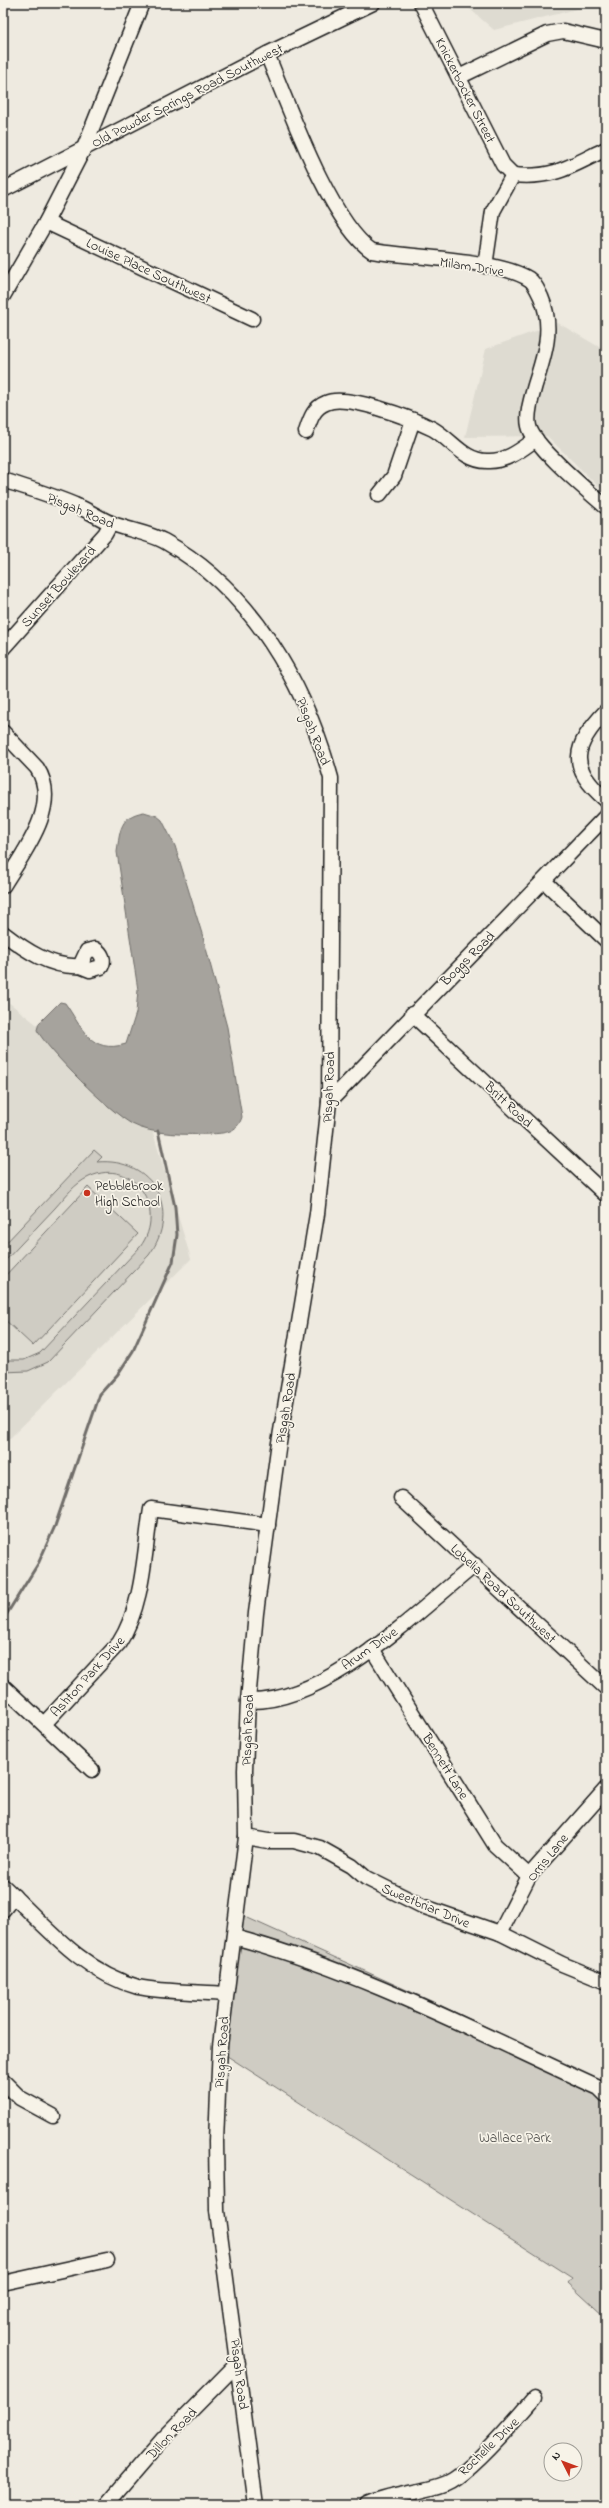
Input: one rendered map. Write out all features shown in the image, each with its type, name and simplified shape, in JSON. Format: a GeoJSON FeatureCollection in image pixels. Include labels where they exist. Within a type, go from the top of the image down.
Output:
{"type":"FeatureCollection","features":[{"type":"Feature","properties":{"kind":"street"},"geometry":{"type":"LineString","coordinates":[[3,296],[46,222],[84,148],[142,3]]}},
{"type":"Feature","properties":{"kind":"street","name":"Old Powder Springs Road Southwest"},"geometry":{"type":"LineString","coordinates":[[3,190],[267,54],[373,3]]}},
{"type":"Feature","properties":{"kind":"street","name":"Knickerbocker Street"},"geometry":{"type":"LineString","coordinates":[[421,3],[503,164],[513,175]]}},
{"type":"Feature","properties":{"kind":"street"},"geometry":{"type":"LineString","coordinates":[[459,77],[548,34],[563,31],[606,41]]}},
{"type":"Feature","properties":{"kind":"street","name":"Milam Drive"},"geometry":{"type":"LineString","coordinates":[[267,54],[317,171],[333,203],[363,244],[372,251],[485,266],[516,273],[531,280],[537,289],[548,317],[541,367],[530,407],[529,426],[536,439],[559,464],[606,507]]}},
{"type":"Feature","properties":{"kind":"street"},"geometry":{"type":"LineString","coordinates":[[485,266],[493,211],[513,175],[533,177],[549,175],[606,149]]}},
{"type":"Feature","properties":{"kind":"street","name":"Louise Place Southwest"},"geometry":{"type":"LineString","coordinates":[[46,222],[252,319]]}},
{"type":"Feature","properties":{"kind":"street"},"geometry":{"type":"LineString","coordinates":[[306,432],[311,418],[318,407],[326,402],[336,400],[351,401],[413,420],[435,430],[464,453],[475,459],[487,461],[501,460],[516,454],[536,439]]}},
{"type":"Feature","properties":{"kind":"street"},"geometry":{"type":"LineString","coordinates":[[379,495],[394,476],[413,420]]}},
{"type":"Feature","properties":{"kind":"street","name":"Pisgah Road"},"geometry":{"type":"LineString","coordinates":[[3,480],[75,505],[111,523],[164,541],[222,582],[258,624],[292,677],[321,742],[331,778],[329,1102],[317,1214],[268,1525],[248,1701],[245,1770],[246,1837],[220,2046],[216,2133],[217,2211],[256,2505]]}},
{"type":"Feature","properties":{"kind":"street","name":"Sunset Boulevard"},"geometry":{"type":"LineString","coordinates":[[3,648],[105,534],[111,523]]}},
{"type":"Feature","properties":{"kind":"street"},"geometry":{"type":"LineString","coordinates":[[606,712],[583,742],[579,760],[580,772],[586,781],[606,800]]}},
{"type":"Feature","properties":{"kind":"street"},"geometry":{"type":"LineString","coordinates":[[3,732],[37,768],[41,774],[45,793],[41,819],[3,886]]}},
{"type":"Feature","properties":{"kind":"street","name":"Boggs Road"},"geometry":{"type":"LineString","coordinates":[[329,1102],[412,1014],[544,881],[606,816]]}},
{"type":"Feature","properties":{"kind":"street"},"geometry":{"type":"LineString","coordinates":[[544,881],[606,940]]}},
{"type":"Feature","properties":{"kind":"street"},"geometry":{"type":"LineString","coordinates":[[3,933],[30,952],[49,961],[68,967],[80,966]]}},
{"type":"Feature","properties":{"kind":"street","name":"Britt Road"},"geometry":{"type":"LineString","coordinates":[[412,1014],[606,1195]]}},
{"type":"Feature","properties":{"kind":"street","name":"Lobelia Road Southwest"},"geometry":{"type":"LineString","coordinates":[[401,1498],[606,1688]]}},
{"type":"Feature","properties":{"kind":"street","name":"Ashton Park Drive"},"geometry":{"type":"LineString","coordinates":[[44,1724],[119,1643],[128,1628],[137,1603],[151,1508],[268,1525]]}},
{"type":"Feature","properties":{"kind":"street","name":"Arum Drive"},"geometry":{"type":"LineString","coordinates":[[248,1701],[284,1698],[309,1688],[372,1649],[474,1565]]}},
{"type":"Feature","properties":{"kind":"street","name":"Bennett Lane"},"geometry":{"type":"LineString","coordinates":[[372,1649],[496,1845],[529,1876]]}},
{"type":"Feature","properties":{"kind":"street"},"geometry":{"type":"LineString","coordinates":[[3,1686],[92,1770]]}},
{"type":"Feature","properties":{"kind":"street","name":"Orris Lane"},"geometry":{"type":"LineString","coordinates":[[500,1933],[529,1876],[606,1789]]}},
{"type":"Feature","properties":{"kind":"street","name":"Sweetbriar Drive"},"geometry":{"type":"LineString","coordinates":[[246,1837],[268,1841],[294,1841],[320,1848],[352,1866],[366,1878],[422,1906],[482,1929],[500,1933],[562,1964],[606,1982]]}},
{"type":"Feature","properties":{"kind":"street"},"geometry":{"type":"LineString","coordinates":[[3,1886],[81,1959],[97,1971],[138,1987],[226,1994]]}},
{"type":"Feature","properties":{"kind":"street"},"geometry":{"type":"LineString","coordinates":[[3,1910],[14,1896]]}},
{"type":"Feature","properties":{"kind":"street"},"geometry":{"type":"LineString","coordinates":[[234,1937],[283,1950],[415,2004],[599,2088],[606,2095]]}},
{"type":"Feature","properties":{"kind":"street"},"geometry":{"type":"LineString","coordinates":[[3,2081],[20,2098],[53,2116]]}},
{"type":"Feature","properties":{"kind":"street"},"geometry":{"type":"LineString","coordinates":[[3,2283],[107,2260]]}},
{"type":"Feature","properties":{"kind":"street","name":"Dillon Road"},"geometry":{"type":"LineString","coordinates":[[106,2505],[162,2440],[238,2363]]}},
{"type":"Feature","properties":{"kind":"street","name":"Rochelle Drive"},"geometry":{"type":"LineString","coordinates":[[367,2505],[402,2493],[448,2483],[465,2470],[534,2398]]}},
{"type":"Feature","properties":{"kind":"shaded area"},"geometry":{"type":"Polygon","coordinates":[[[463,3],[600,3],[494,30],[463,3]]]}},
{"type":"Feature","properties":{"kind":"shaded area"},"geometry":{"type":"Polygon","coordinates":[[[558,323],[606,351],[606,494],[547,436],[465,437],[486,349],[558,323]]]}},
{"type":"Feature","properties":{"kind":"shaded area"},"geometry":{"type":"Polygon","coordinates":[[[144,812],[157,816],[162,820],[175,846],[203,937],[227,1027],[242,1117],[237,1126],[230,1131],[215,1134],[170,1134],[140,1128],[132,1124],[109,1107],[80,1080],[66,1066],[37,1030],[39,1023],[60,1002],[65,1003],[88,1037],[95,1042],[104,1046],[126,1044],[136,1013],[138,990],[117,852],[119,837],[123,825],[130,817],[144,812]]]}},
{"type":"Feature","properties":{"kind":"shaded area","name":"Pebblebrook High School"},"geometry":{"type":"Polygon","coordinates":[[[3,998],[114,1085],[151,1126],[191,1259],[3,1445],[3,998]]]}},
{"type":"Feature","properties":{"kind":"green space"},"geometry":{"type":"Polygon","coordinates":[[[94,1150],[102,1157],[97,1162],[117,1163],[133,1168],[147,1177],[156,1190],[162,1204],[163,1221],[159,1238],[149,1255],[48,1362],[28,1371],[3,1372],[3,1360],[24,1360],[40,1353],[140,1247],[148,1233],[150,1218],[148,1203],[142,1190],[132,1180],[120,1174],[105,1172],[89,1177],[75,1187],[3,1263],[3,1246],[94,1150]]]}},
{"type":"Feature","properties":{"kind":"green space"},"geometry":{"type":"Polygon","coordinates":[[[88,1187],[138,1234],[33,1346],[3,1318],[3,1278],[88,1187]]]}},
{"type":"Feature","properties":{"kind":"green space","name":"Wallace Park"},"geometry":{"type":"Polygon","coordinates":[[[239,1914],[442,2006],[606,2084],[606,2318],[568,2283],[572,2278],[221,2052],[239,1914]]]}},
{"type":"Feature","properties":{"kind":"waterway"},"geometry":{"type":"LineString","coordinates":[[3,1620],[38,1564],[55,1526],[100,1394],[118,1374],[133,1351],[173,1262],[177,1235],[175,1207],[158,1131]]}},
{"type":"Feature","properties":{"kind":"place","name":"Pebblebrook High School"},"geometry":{"type":"Point","coordinates":[87,1193]}}]}
